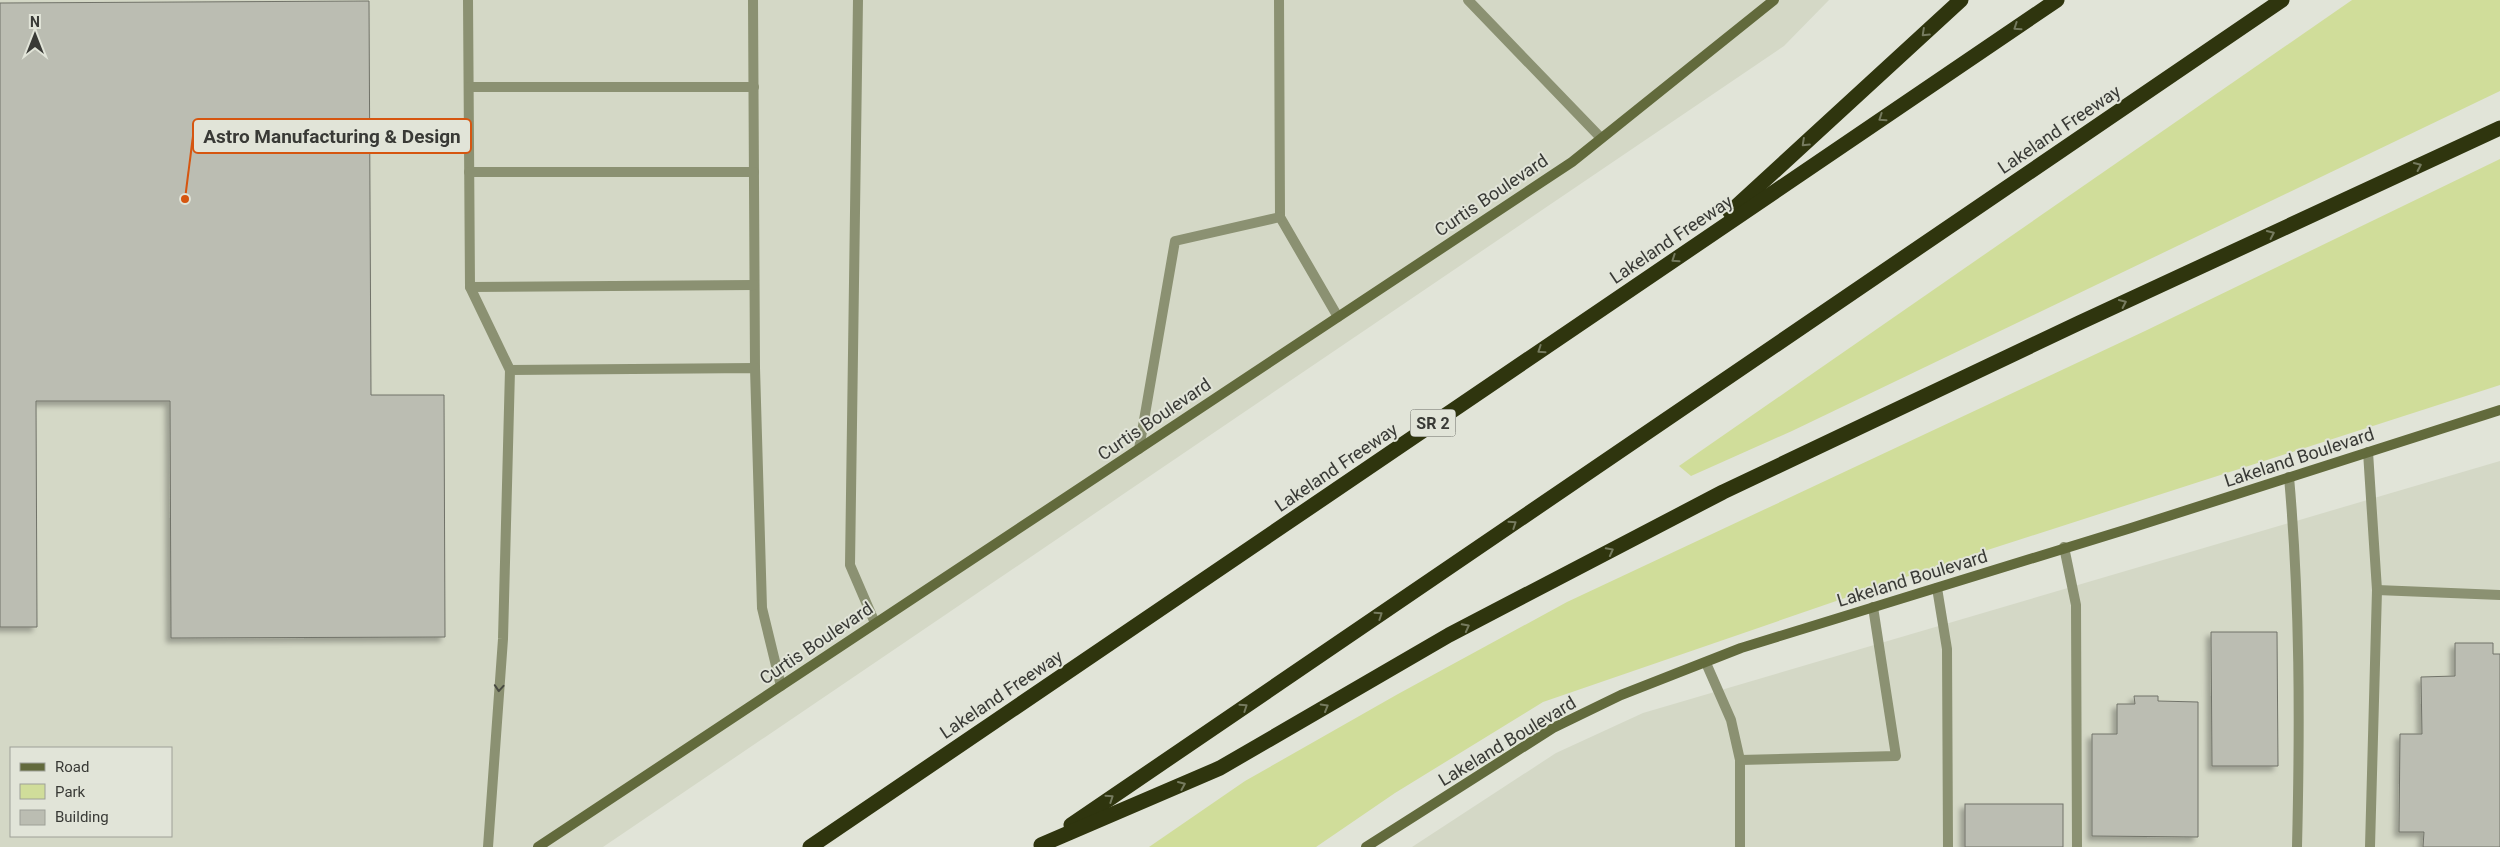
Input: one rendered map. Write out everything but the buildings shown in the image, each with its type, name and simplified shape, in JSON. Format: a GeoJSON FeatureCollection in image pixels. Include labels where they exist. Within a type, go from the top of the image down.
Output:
{"type":"FeatureCollection","features":[{"type":"Feature","properties":{"kind":"highway"},"geometry":{"type":"LineString","coordinates":[[1692,247],[1960,0]]}},
{"type":"Feature","properties":{"kind":"highway","name":"Lakeland Freeway"},"geometry":{"type":"LineString","coordinates":[[810,847],[2057,0]]}},
{"type":"Feature","properties":{"kind":"highway","name":"Lakeland Freeway"},"geometry":{"type":"LineString","coordinates":[[1040,846],[2282,0]]}},
{"type":"Feature","properties":{"kind":"highway"},"geometry":{"type":"LineString","coordinates":[[1040,846],[1220,768],[1449,635],[1722,492],[2070,327],[2500,128]]}},
{"type":"Feature","properties":{"kind":"street","name":"Curtis Boulevard"},"geometry":{"type":"LineString","coordinates":[[538,847],[1572,162],[1774,0]]}},
{"type":"Feature","properties":{"kind":"street","name":"Lakeland Boulevard"},"geometry":{"type":"LineString","coordinates":[[1366,847],[1553,728],[1621,695],[1740,648],[2290,478],[2500,410]]}},
{"type":"Feature","properties":{"kind":"lane"},"geometry":{"type":"LineString","coordinates":[[468,0],[470,287],[510,370],[503,639],[488,847]]}},
{"type":"Feature","properties":{"kind":"lane"},"geometry":{"type":"LineString","coordinates":[[753,0],[755,368],[762,608],[781,686]]}},
{"type":"Feature","properties":{"kind":"lane"},"geometry":{"type":"LineString","coordinates":[[858,0],[850,565],[875,624]]}},
{"type":"Feature","properties":{"kind":"lane"},"geometry":{"type":"LineString","coordinates":[[1279,0],[1280,217],[1338,316]]}},
{"type":"Feature","properties":{"kind":"lane"},"geometry":{"type":"LineString","coordinates":[[1468,0],[1601,138]]}},
{"type":"Feature","properties":{"kind":"lane"},"geometry":{"type":"LineString","coordinates":[[469,87],[754,87]]}},
{"type":"Feature","properties":{"kind":"lane"},"geometry":{"type":"LineString","coordinates":[[469,172],[754,172]]}},
{"type":"Feature","properties":{"kind":"lane"},"geometry":{"type":"LineString","coordinates":[[1139,449],[1175,241],[1280,217]]}},
{"type":"Feature","properties":{"kind":"lane"},"geometry":{"type":"LineString","coordinates":[[470,287],[754,285]]}},
{"type":"Feature","properties":{"kind":"lane"},"geometry":{"type":"LineString","coordinates":[[510,370],[755,368]]}},
{"type":"Feature","properties":{"kind":"lane"},"geometry":{"type":"LineString","coordinates":[[2368,452],[2376,590],[2370,847]]}},
{"type":"Feature","properties":{"kind":"lane"},"geometry":{"type":"LineString","coordinates":[[2290,478],[2296,556],[2300,690],[2298,847]]}},
{"type":"Feature","properties":{"kind":"lane"},"geometry":{"type":"LineString","coordinates":[[2064,548],[2076,606],[2077,847]]}},
{"type":"Feature","properties":{"kind":"lane"},"geometry":{"type":"LineString","coordinates":[[1937,588],[1947,649],[1948,847]]}},
{"type":"Feature","properties":{"kind":"lane"},"geometry":{"type":"LineString","coordinates":[[2376,590],[2500,594]]}},
{"type":"Feature","properties":{"kind":"lane"},"geometry":{"type":"LineString","coordinates":[[1740,760],[1896,756],[1873,607]]}},
{"type":"Feature","properties":{"kind":"lane"},"geometry":{"type":"LineString","coordinates":[[1706,663],[1731,720],[1740,760],[1740,847]]}},
{"type":"Feature","properties":{"kind":"shaded area"},"geometry":{"type":"Polygon","coordinates":[[[0,0],[1829,0],[1784,46],[603,847],[0,847],[0,0]]]}},
{"type":"Feature","properties":{"kind":"shaded area"},"geometry":{"type":"Polygon","coordinates":[[[2500,461],[2500,847],[1412,847],[1556,753],[1643,713],[2500,461]]]}},
{"type":"Feature","properties":{"kind":"green space"},"geometry":{"type":"Polygon","coordinates":[[[2352,0],[2500,0],[2500,91],[1792,431],[1691,476],[1679,466],[2352,0]]]}},
{"type":"Feature","properties":{"kind":"green space"},"geometry":{"type":"Polygon","coordinates":[[[2500,159],[2500,385],[1941,565],[1543,702],[1395,793],[1316,847],[1149,847],[1245,781],[1398,694],[1567,602],[2145,331],[2500,159]]]}},
{"type":"Feature","properties":{"kind":"place","name":"Astro Manufacturing & Design"},"geometry":{"type":"Point","coordinates":[185,199]}}]}
